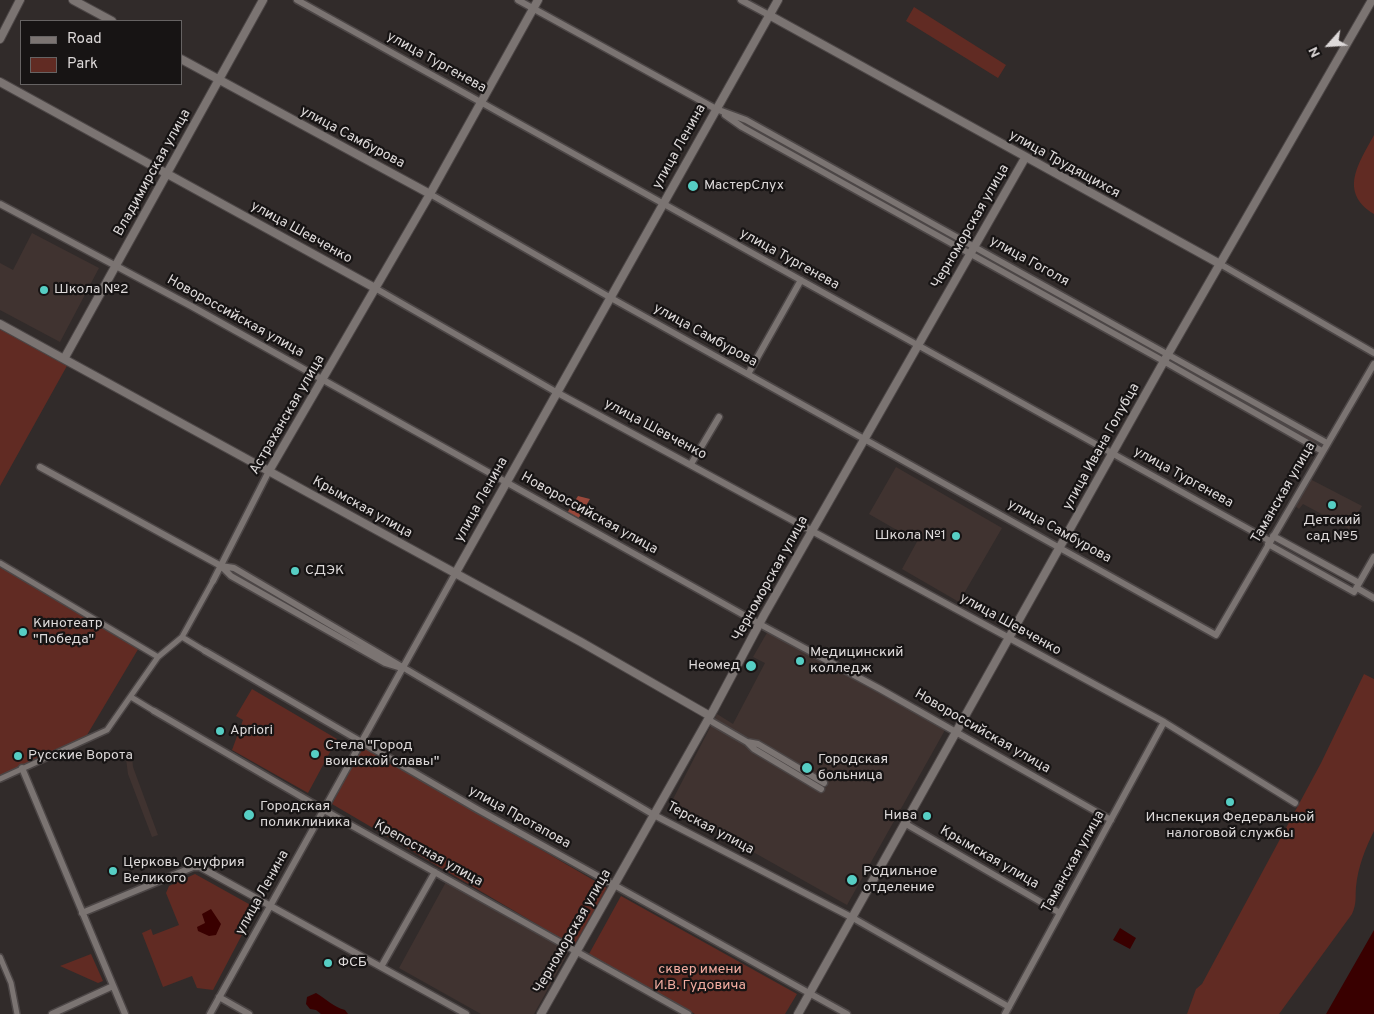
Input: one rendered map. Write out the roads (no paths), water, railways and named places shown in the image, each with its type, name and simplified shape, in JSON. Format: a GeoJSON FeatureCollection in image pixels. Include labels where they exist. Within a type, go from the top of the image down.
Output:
{"type":"FeatureCollection","features":[{"type":"Feature","properties":{"kind":"street"},"geometry":{"type":"LineString","coordinates":[[0,39],[20,0]]}},
{"type":"Feature","properties":{"kind":"street"},"geometry":{"type":"LineString","coordinates":[[73,0],[110,20]]}},
{"type":"Feature","properties":{"kind":"street","name":"Владимирская улица"},"geometry":{"type":"LineString","coordinates":[[64,359],[263,0]]}},
{"type":"Feature","properties":{"kind":"street","name":"улица Тургенева"},"geometry":{"type":"LineString","coordinates":[[297,0],[663,205],[1374,598]]}},
{"type":"Feature","properties":{"kind":"street","name":"улица Гоголя"},"geometry":{"type":"LineString","coordinates":[[518,0],[716,109],[742,127],[969,254],[1327,443]]}},
{"type":"Feature","properties":{"kind":"street","name":"Астраханская улица"},"geometry":{"type":"LineString","coordinates":[[0,779],[107,730],[158,657],[182,637],[221,566],[269,471],[430,194],[538,0]]}},
{"type":"Feature","properties":{"kind":"street","name":"улица Трудящихся"},"geometry":{"type":"LineString","coordinates":[[741,0],[1220,264],[1374,353]]}},
{"type":"Feature","properties":{"kind":"street","name":"улица Ленина"},"geometry":{"type":"LineString","coordinates":[[210,1014],[556,392],[611,298],[778,0]]}},
{"type":"Feature","properties":{"kind":"street","name":"улица Ивана Голубца"},"geometry":{"type":"LineString","coordinates":[[798,1014],[906,824],[955,731],[1010,640],[1060,546],[1166,358],[1372,0]]}},
{"type":"Feature","properties":{"kind":"street","name":"улица Самбурова"},"geometry":{"type":"LineString","coordinates":[[182,61],[430,194],[611,298],[1060,546],[1216,635]]}},
{"type":"Feature","properties":{"kind":"street","name":"улица Шевченко"},"geometry":{"type":"LineString","coordinates":[[0,82],[375,288],[556,392],[1164,722],[1295,803]]}},
{"type":"Feature","properties":{"kind":"street","name":"улица Гоголя"},"geometry":{"type":"LineString","coordinates":[[716,109],[746,120],[974,245],[1322,451]]}},
{"type":"Feature","properties":{"kind":"street","name":"Черноморская улица"},"geometry":{"type":"LineString","coordinates":[[541,1014],[709,718],[759,623],[1025,158]]}},
{"type":"Feature","properties":{"kind":"street","name":"Новороссийская улица"},"geometry":{"type":"LineString","coordinates":[[0,204],[323,380],[955,731],[1111,820]]}},
{"type":"Feature","properties":{"kind":"street"},"geometry":{"type":"LineString","coordinates":[[748,374],[801,280]]}},
{"type":"Feature","properties":{"kind":"street","name":"Крымская улица"},"geometry":{"type":"LineString","coordinates":[[0,324],[581,642],[709,718],[747,742],[754,749],[822,786]]}},
{"type":"Feature","properties":{"kind":"street","name":"Таманская улица"},"geometry":{"type":"LineString","coordinates":[[1216,635],[1374,364]]}},
{"type":"Feature","properties":{"kind":"street"},"geometry":{"type":"LineString","coordinates":[[691,464],[719,417]]}},
{"type":"Feature","properties":{"kind":"street","name":"Терская улица"},"geometry":{"type":"LineString","coordinates":[[40,467],[221,566],[231,576],[385,663],[402,668],[654,814],[853,918],[1009,1007]]}},
{"type":"Feature","properties":{"kind":"street","name":"улица Тургенева"},"geometry":{"type":"LineString","coordinates":[[1270,541],[1357,588]]}},
{"type":"Feature","properties":{"kind":"street"},"geometry":{"type":"LineString","coordinates":[[1357,588],[1374,557]]}},
{"type":"Feature","properties":{"kind":"street"},"geometry":{"type":"LineString","coordinates":[[0,563],[158,657]]}},
{"type":"Feature","properties":{"kind":"street","name":"улица Протапова"},"geometry":{"type":"LineString","coordinates":[[182,637],[361,742],[846,1014]]}},
{"type":"Feature","properties":{"kind":"street","name":"Крепостная улица"},"geometry":{"type":"LineString","coordinates":[[131,697],[324,809],[688,1014]]}},
{"type":"Feature","properties":{"kind":"street","name":"Таманская улица"},"geometry":{"type":"LineString","coordinates":[[1005,1014],[1164,722]]}},
{"type":"Feature","properties":{"kind":"street"},"geometry":{"type":"LineString","coordinates":[[22,768],[125,1014]]}},
{"type":"Feature","properties":{"kind":"street","name":"Крымская улица"},"geometry":{"type":"LineString","coordinates":[[906,824],[1060,913]]}},
{"type":"Feature","properties":{"kind":"street"},"geometry":{"type":"LineString","coordinates":[[82,913],[193,867],[200,867],[466,1014]]}},
{"type":"Feature","properties":{"kind":"street"},"geometry":{"type":"LineString","coordinates":[[381,967],[435,872]]}},
{"type":"Feature","properties":{"kind":"street"},"geometry":{"type":"LineString","coordinates":[[0,957],[11,984],[17,1014]]}},
{"type":"Feature","properties":{"kind":"street"},"geometry":{"type":"LineString","coordinates":[[52,1014],[113,986]]}},
{"type":"Feature","properties":{"kind":"street"},"geometry":{"type":"LineString","coordinates":[[219,998],[249,1014]]}},
{"type":"Feature","properties":{"kind":"place","name":"МастерСлух"},"geometry":{"type":"Point","coordinates":[693,186]}},
{"type":"Feature","properties":{"kind":"place","name":"Школа №2"},"geometry":{"type":"Point","coordinates":[44,290]}},
{"type":"Feature","properties":{"kind":"place","name":"Детский сад №5"},"geometry":{"type":"Point","coordinates":[1332,505]}},
{"type":"Feature","properties":{"kind":"place","name":"Школа №1"},"geometry":{"type":"Point","coordinates":[956,536]}},
{"type":"Feature","properties":{"kind":"place","name":"СДЭК"},"geometry":{"type":"Point","coordinates":[295,571]}},
{"type":"Feature","properties":{"kind":"place","name":"Кинотеатр \"Победа\""},"geometry":{"type":"Point","coordinates":[23,632]}},
{"type":"Feature","properties":{"kind":"place","name":"Медицинский колледж"},"geometry":{"type":"Point","coordinates":[800,661]}},
{"type":"Feature","properties":{"kind":"place","name":"Неомед"},"geometry":{"type":"Point","coordinates":[751,666]}},
{"type":"Feature","properties":{"kind":"place","name":"Apriori"},"geometry":{"type":"Point","coordinates":[220,731]}},
{"type":"Feature","properties":{"kind":"place","name":"Стела \"Город воинской славы\""},"geometry":{"type":"Point","coordinates":[315,754]}},
{"type":"Feature","properties":{"kind":"place","name":"Русские Ворота"},"geometry":{"type":"Point","coordinates":[18,756]}},
{"type":"Feature","properties":{"kind":"place","name":"Городская больница"},"geometry":{"type":"Point","coordinates":[807,768]}},
{"type":"Feature","properties":{"kind":"place","name":"Инспекция Федеральной налоговой службы"},"geometry":{"type":"Point","coordinates":[1230,802]}},
{"type":"Feature","properties":{"kind":"place","name":"Городская поликлиника"},"geometry":{"type":"Point","coordinates":[249,815]}},
{"type":"Feature","properties":{"kind":"place","name":"Нива"},"geometry":{"type":"Point","coordinates":[927,816]}},
{"type":"Feature","properties":{"kind":"place","name":"Церковь Онуфрия Великого"},"geometry":{"type":"Point","coordinates":[113,871]}},
{"type":"Feature","properties":{"kind":"place","name":"Родильное отделение"},"geometry":{"type":"Point","coordinates":[852,880]}},
{"type":"Feature","properties":{"kind":"place","name":"ФСБ"},"geometry":{"type":"Point","coordinates":[328,963]}},
{"type":"Feature","properties":{"kind":"park label","name":"сквер имени И.В. Гудовича"},"geometry":{"type":"Point","coordinates":[700,978]}}]}
